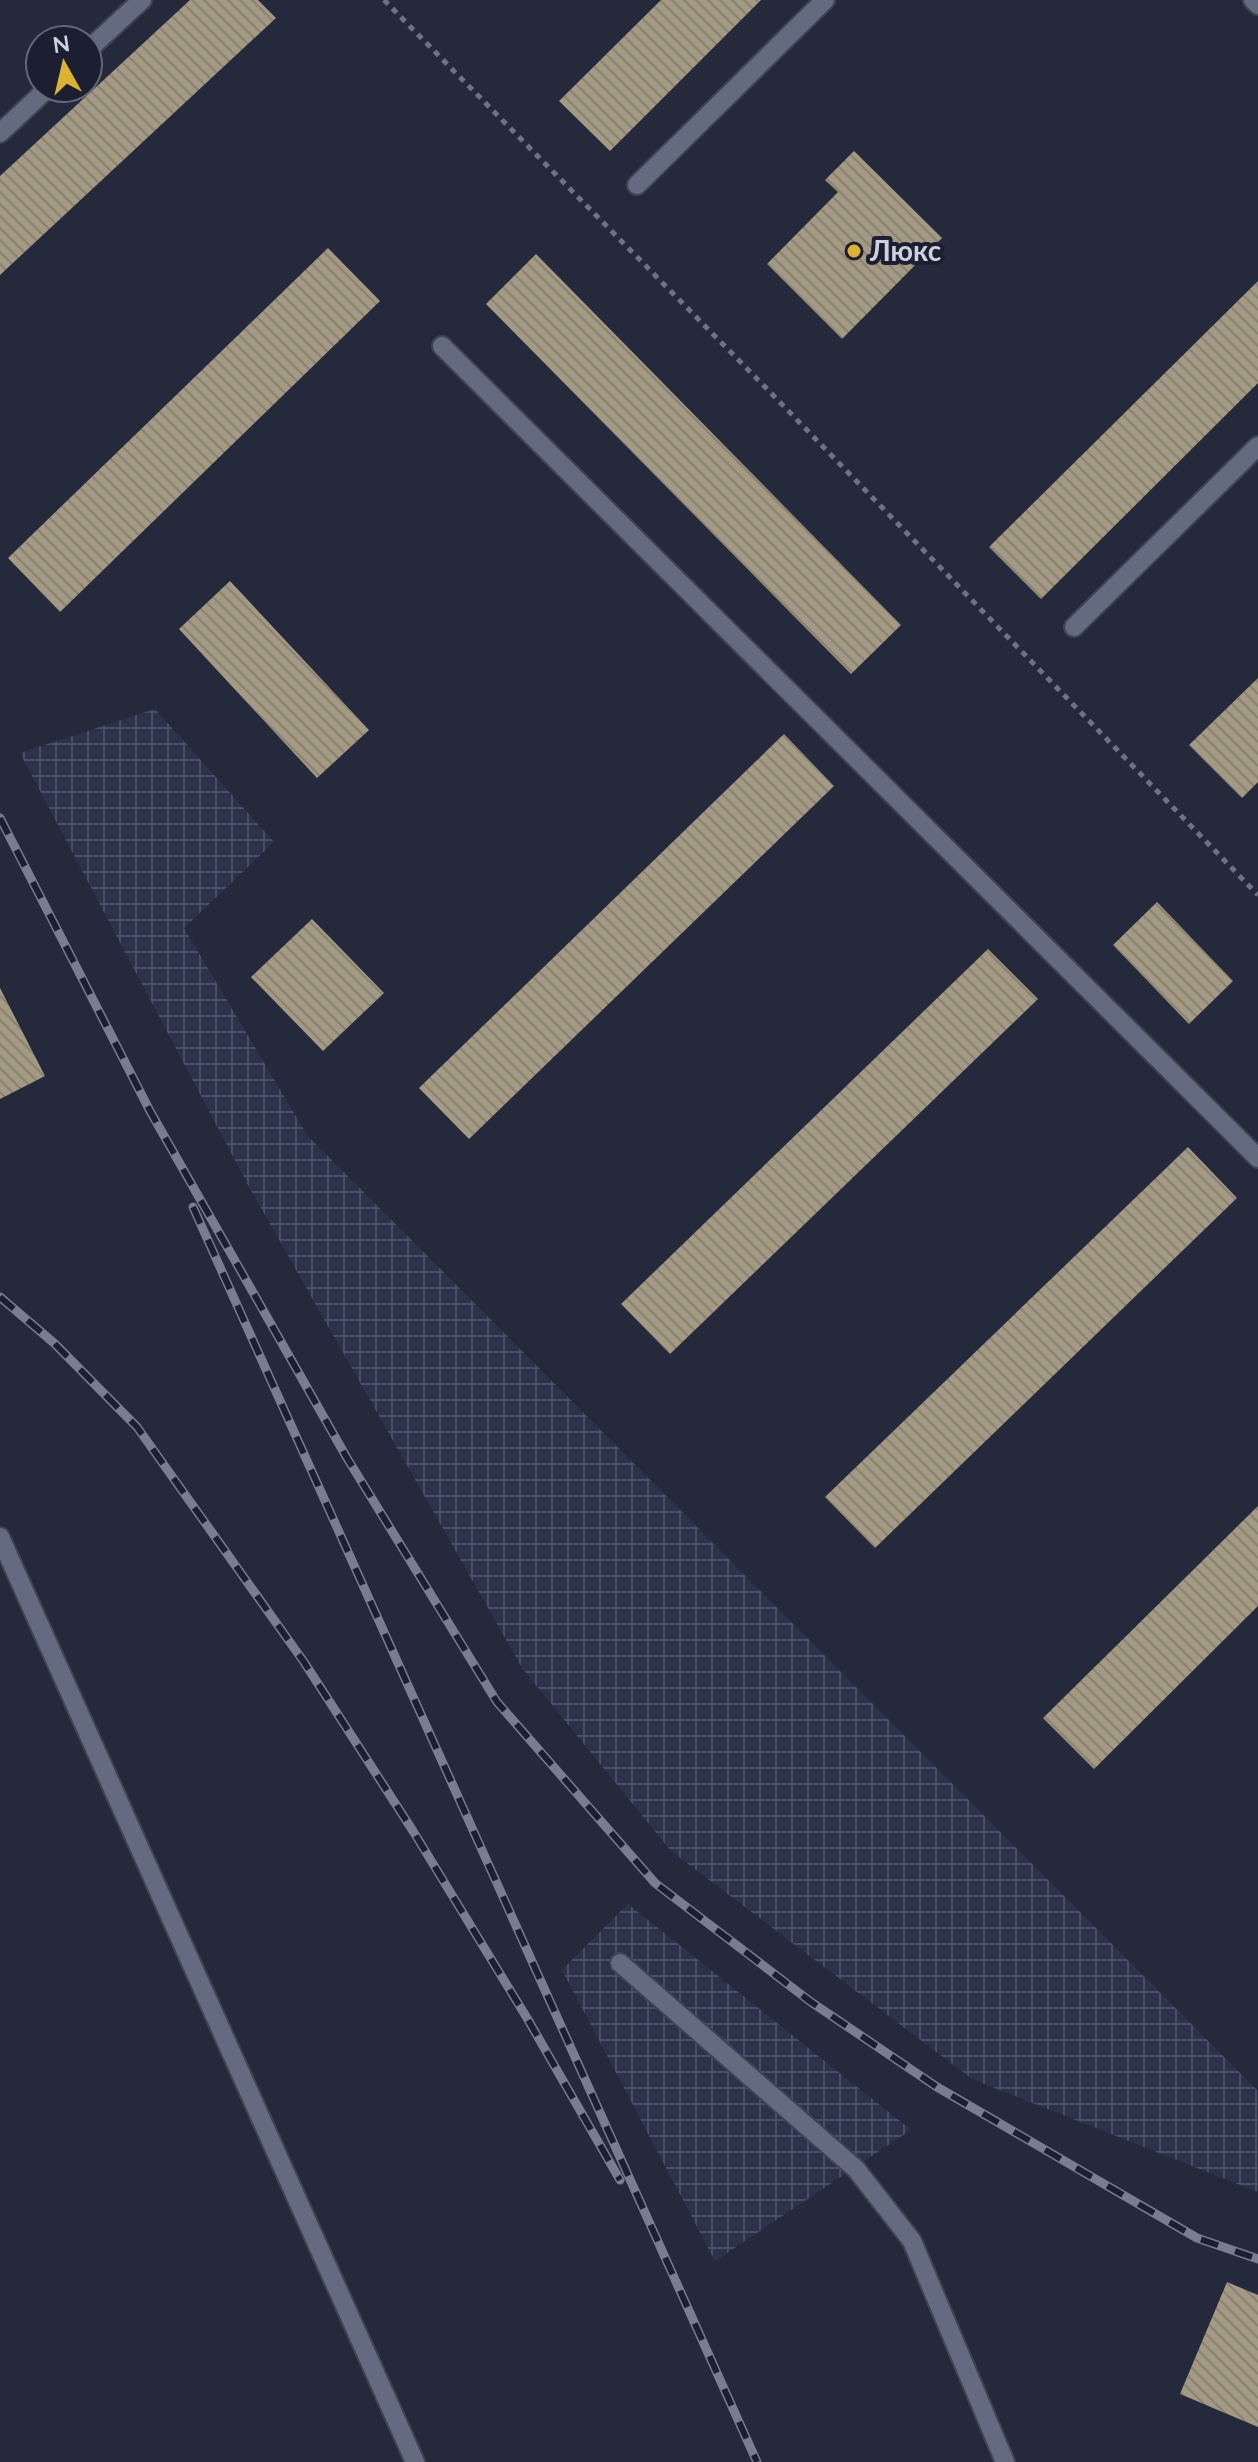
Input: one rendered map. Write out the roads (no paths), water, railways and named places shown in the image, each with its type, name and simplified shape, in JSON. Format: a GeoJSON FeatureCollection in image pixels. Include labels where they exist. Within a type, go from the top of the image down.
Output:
{"type":"FeatureCollection","features":[{"type":"Feature","properties":{"kind":"lane"},"geometry":{"type":"LineString","coordinates":[[104,35],[142,0]]}},
{"type":"Feature","properties":{"kind":"lane"},"geometry":{"type":"LineString","coordinates":[[637,185],[825,0]]}},
{"type":"Feature","properties":{"kind":"lane"},"geometry":{"type":"LineString","coordinates":[[1253,0],[1258,5]]}},
{"type":"Feature","properties":{"kind":"lane"},"geometry":{"type":"LineString","coordinates":[[0,133],[31,104]]}},
{"type":"Feature","properties":{"kind":"lane"},"geometry":{"type":"LineString","coordinates":[[442,346],[1258,1158]]}},
{"type":"Feature","properties":{"kind":"lane"},"geometry":{"type":"LineString","coordinates":[[1074,627],[1258,446]]}},
{"type":"Feature","properties":{"kind":"lane"},"geometry":{"type":"LineString","coordinates":[[0,1537],[415,2462]]}},
{"type":"Feature","properties":{"kind":"lane"},"geometry":{"type":"LineString","coordinates":[[620,1963],[856,2169],[912,2241],[1005,2462]]}},
{"type":"Feature","properties":{"kind":"railway"},"geometry":{"type":"LineString","coordinates":[[0,818],[150,1111],[347,1458],[497,1702],[655,1883],[811,2002],[937,2087],[1197,2238],[1258,2259]]}},
{"type":"Feature","properties":{"kind":"railway"},"geometry":{"type":"LineString","coordinates":[[193,1207],[757,2462]]}},
{"type":"Feature","properties":{"kind":"railway"},"geometry":{"type":"LineString","coordinates":[[0,1297],[54,1343],[137,1427],[304,1662],[413,1831],[527,2018],[620,2180]]}},
{"type":"Feature","properties":{"kind":"place","name":"Люкс"},"geometry":{"type":"Point","coordinates":[854,251]}}]}
